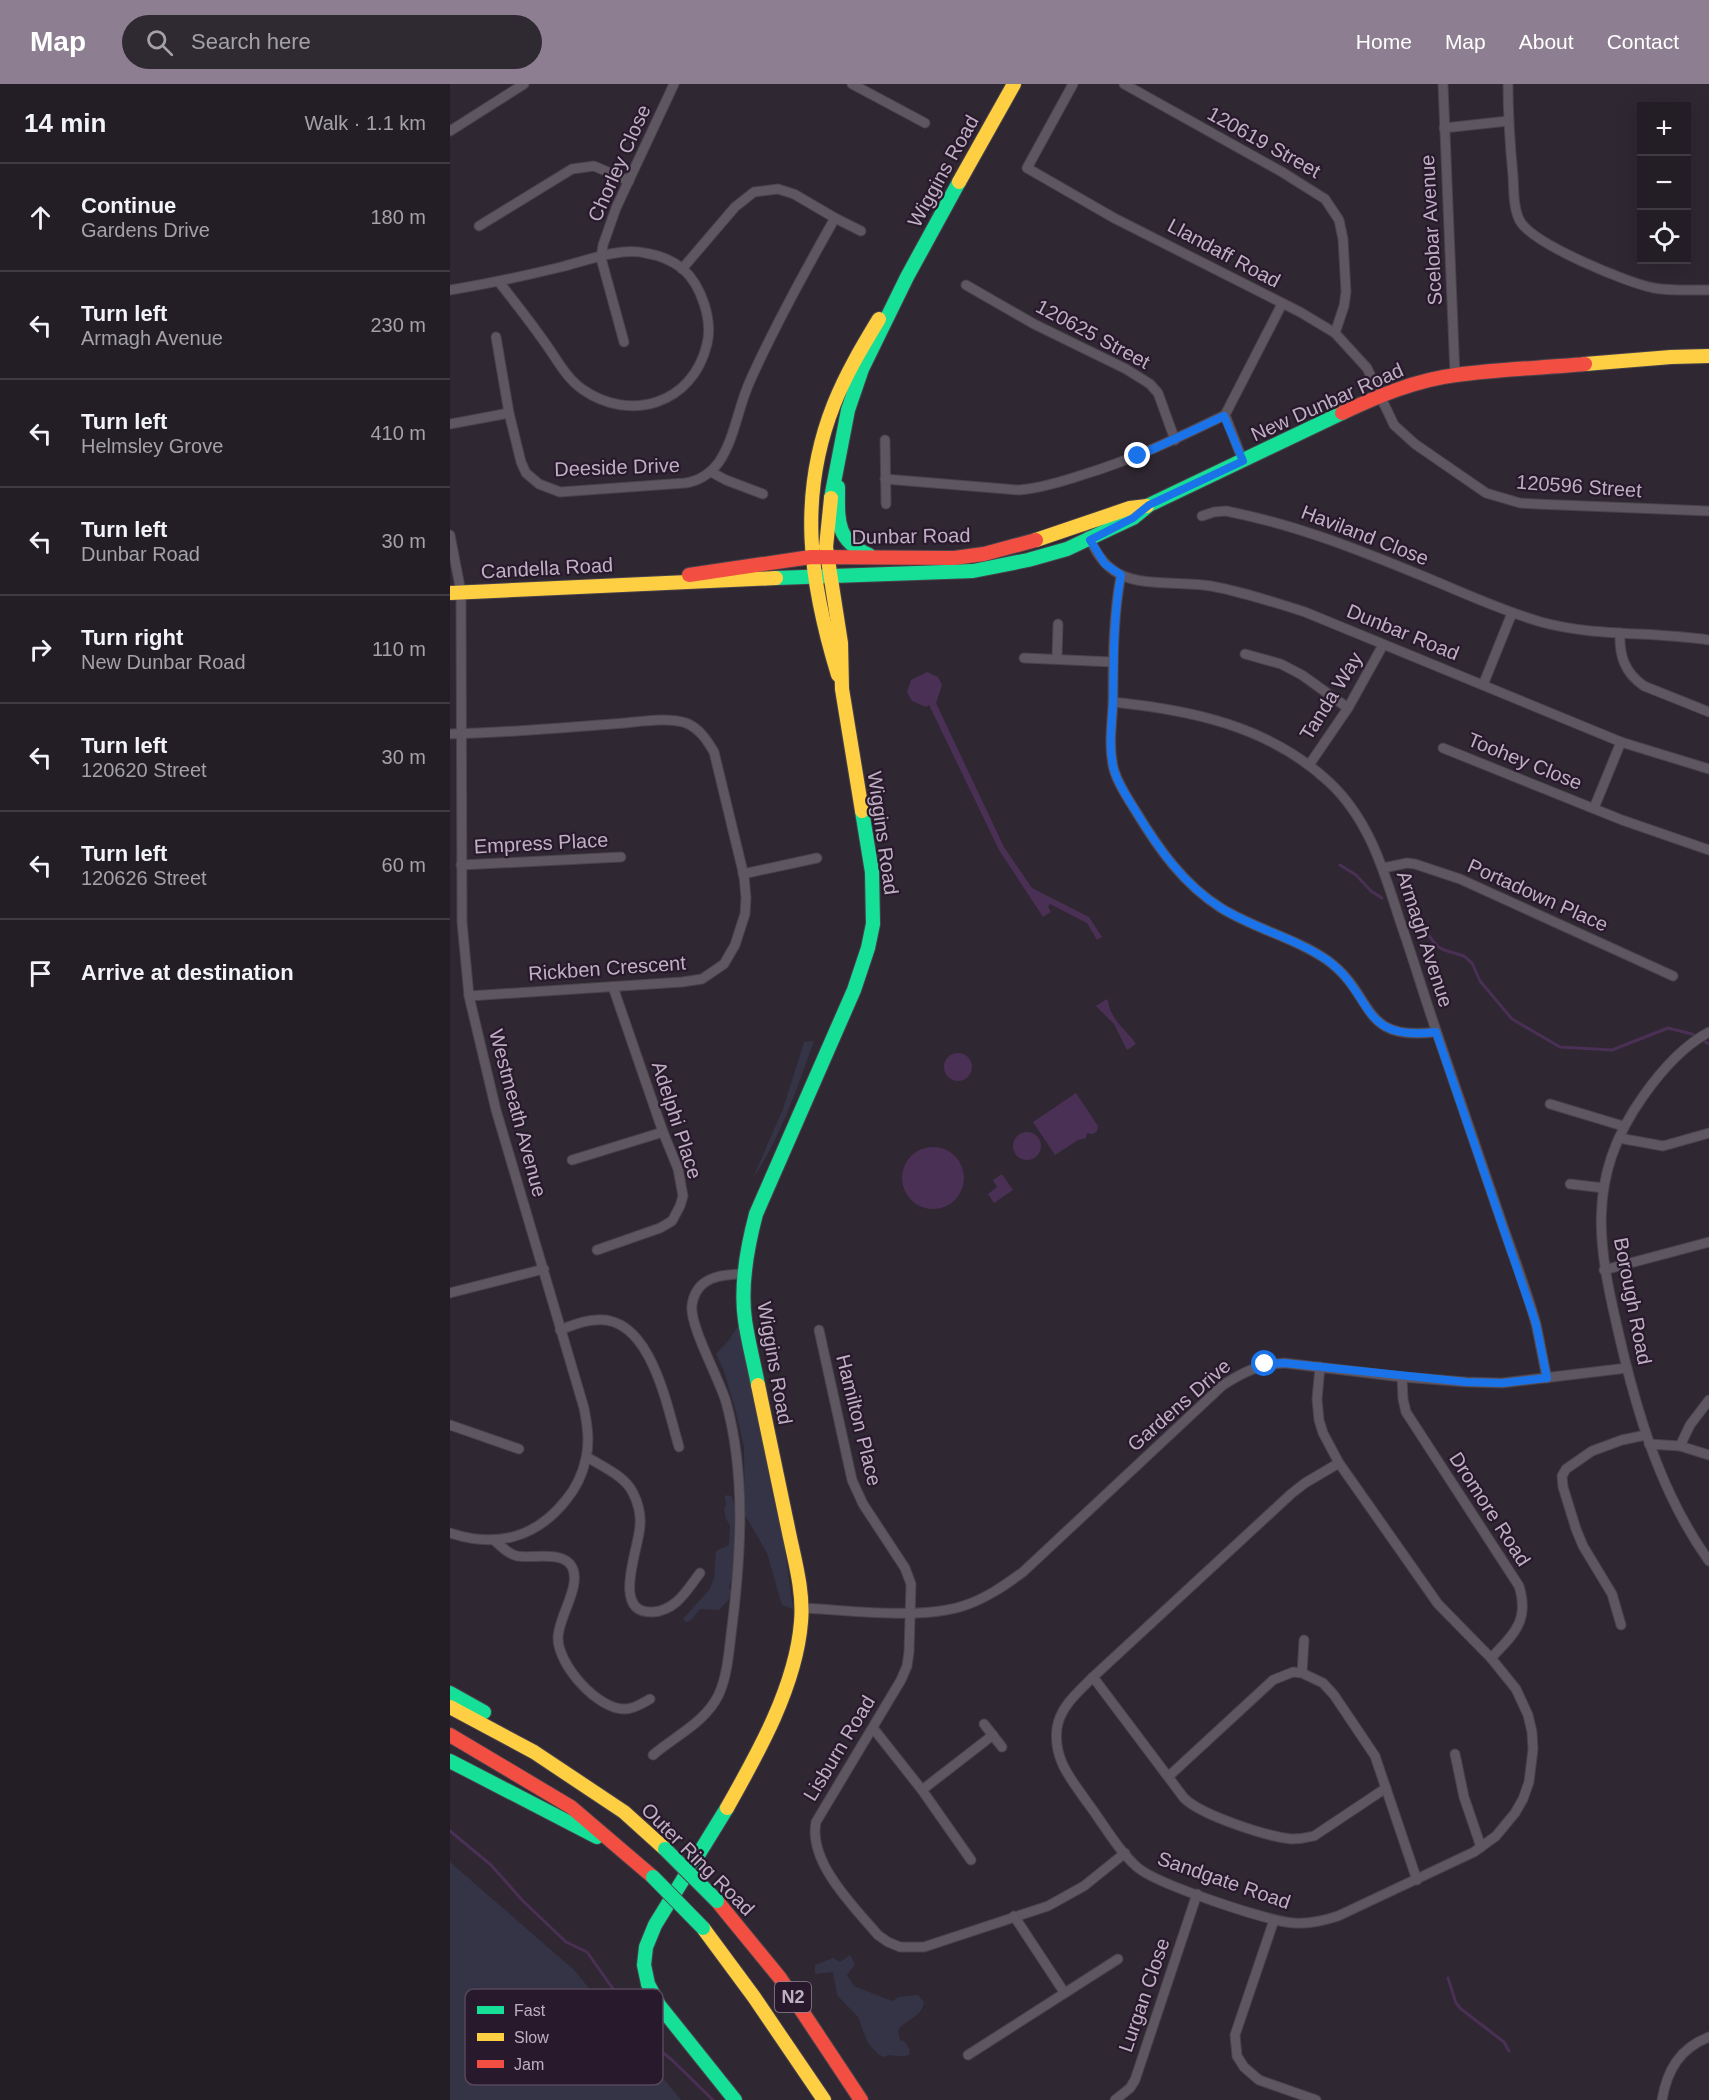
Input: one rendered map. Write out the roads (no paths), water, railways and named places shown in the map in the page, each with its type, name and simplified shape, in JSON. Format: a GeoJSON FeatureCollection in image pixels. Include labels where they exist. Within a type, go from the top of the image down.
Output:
{"type":"FeatureCollection","features":[{"type":"Feature","properties":{"kind":"main road","name":"Wiggins Road"},"geometry":{"type":"LineString","coordinates":[[649,1989],[643,1958],[646,1942],[736,1795],[773,1720],[796,1654],[802,1608],[799,1582],[745,1319],[744,1274],[748,1240],[756,1214],[854,990],[873,924],[873,872],[842,688],[842,643],[827,558],[828,506],[837,458],[848,410],[862,369],[907,278],[1014,84]]}},
{"type":"Feature","properties":{"kind":"main road","name":"Wiggins Road"},"geometry":{"type":"LineString","coordinates":[[842,688],[827,645],[812,575],[810,529],[813,483],[830,414],[842,381],[857,353],[907,278]]}},
{"type":"Feature","properties":{"kind":"main road","name":"New Dunbar Road"},"geometry":{"type":"LineString","coordinates":[[1090,540],[1133,518],[1149,505],[1381,395],[1405,387],[1455,375],[1671,357],[1709,356]]}},
{"type":"Feature","properties":{"kind":"main road"},"geometry":{"type":"LineString","coordinates":[[837,458],[841,533],[852,548],[876,558]]}},
{"type":"Feature","properties":{"kind":"main road","name":"New Dunbar Road"},"geometry":{"type":"LineString","coordinates":[[1083,525],[1130,508],[1149,505]]}},
{"type":"Feature","properties":{"kind":"main road","name":"Dunbar Road"},"geometry":{"type":"LineString","coordinates":[[827,558],[954,558],[984,554],[1046,538],[1083,525]]}},
{"type":"Feature","properties":{"kind":"main road","name":"Dunbar Road"},"geometry":{"type":"LineString","coordinates":[[829,575],[952,573],[984,569],[1045,556],[1090,540]]}},
{"type":"Feature","properties":{"kind":"main road","name":"Candella Road"},"geometry":{"type":"LineString","coordinates":[[645,583],[811,557],[827,558]]}},
{"type":"Feature","properties":{"kind":"main road","name":"Candella Road"},"geometry":{"type":"LineString","coordinates":[[455,592],[829,575]]}},
{"type":"Feature","properties":{"kind":"main road"},"geometry":{"type":"LineString","coordinates":[[450,1693],[491,1716],[534,1752]]}},
{"type":"Feature","properties":{"kind":"main road","name":"Outer Ring Road"},"geometry":{"type":"LineString","coordinates":[[450,1707],[534,1752],[624,1812],[665,1849],[717,1901],[780,1978],[861,2100]]}},
{"type":"Feature","properties":{"kind":"main road","name":"N2"},"geometry":{"type":"LineString","coordinates":[[450,1735],[571,1807],[653,1877],[703,1928],[754,1997],[824,2100]]}},
{"type":"Feature","properties":{"kind":"main road"},"geometry":{"type":"LineString","coordinates":[[450,1761],[492,1780],[564,1821],[620,1848]]}},
{"type":"Feature","properties":{"kind":"main road","name":"Wiggins Road"},"geometry":{"type":"LineString","coordinates":[[663,2010],[735,2100]]}},
{"type":"Feature","properties":{"kind":"street"},"geometry":{"type":"LineString","coordinates":[[450,131],[524,84]]}},
{"type":"Feature","properties":{"kind":"street","name":"Chorley Close"},"geometry":{"type":"LineString","coordinates":[[601,258],[609,226],[674,84]]}},
{"type":"Feature","properties":{"kind":"street"},"geometry":{"type":"LineString","coordinates":[[852,84],[926,123]]}},
{"type":"Feature","properties":{"kind":"street","name":"Llandaff Road"},"geometry":{"type":"LineString","coordinates":[[1073,84],[1027,168],[1114,218],[1282,303],[1335,333],[1367,368],[1381,395]]}},
{"type":"Feature","properties":{"kind":"street","name":"120619 Street"},"geometry":{"type":"LineString","coordinates":[[1124,84],[1282,172],[1325,199],[1339,220],[1343,239],[1346,292],[1335,333]]}},
{"type":"Feature","properties":{"kind":"street","name":"Scelobar Avenue"},"geometry":{"type":"LineString","coordinates":[[1443,84],[1455,375]]}},
{"type":"Feature","properties":{"kind":"street"},"geometry":{"type":"LineString","coordinates":[[1508,84],[1508,121],[1516,207],[1525,228],[1549,244],[1609,274],[1633,283],[1656,288],[1709,290]]}},
{"type":"Feature","properties":{"kind":"street"},"geometry":{"type":"LineString","coordinates":[[1444,128],[1508,121]]}},
{"type":"Feature","properties":{"kind":"street"},"geometry":{"type":"LineString","coordinates":[[479,226],[572,169],[594,166],[629,181]]}},
{"type":"Feature","properties":{"kind":"street"},"geometry":{"type":"LineString","coordinates":[[682,269],[735,207],[754,192],[778,189],[794,195],[861,231]]}},
{"type":"Feature","properties":{"kind":"street"},"geometry":{"type":"LineString","coordinates":[[763,494],[711,472],[723,454],[747,387],[765,346],[835,218]]}},
{"type":"Feature","properties":{"kind":"street"},"geometry":{"type":"LineString","coordinates":[[450,290],[499,282],[628,252],[644,252],[666,259],[682,269],[695,285],[704,304],[708,323],[707,344],[695,372],[682,387],[660,401],[645,406],[614,405],[580,388],[499,282]]}},
{"type":"Feature","properties":{"kind":"street"},"geometry":{"type":"LineString","coordinates":[[601,258],[624,342]]}},
{"type":"Feature","properties":{"kind":"street","name":"120625 Street"},"geometry":{"type":"LineString","coordinates":[[966,285],[1034,324],[1126,369],[1150,384],[1158,393],[1175,440]]}},
{"type":"Feature","properties":{"kind":"street"},"geometry":{"type":"LineString","coordinates":[[885,479],[1019,490],[1033,489],[1099,470],[1175,440],[1224,416],[1282,303]]}},
{"type":"Feature","properties":{"kind":"street","name":"Deeside Drive"},"geometry":{"type":"LineString","coordinates":[[496,338],[509,413],[521,462],[526,473],[538,484],[560,492],[595,490],[685,483],[698,480],[711,472]]}},
{"type":"Feature","properties":{"kind":"street","name":"120596 Street"},"geometry":{"type":"LineString","coordinates":[[1381,395],[1388,416],[1401,432],[1486,493],[1520,503],[1709,511]]}},
{"type":"Feature","properties":{"kind":"street"},"geometry":{"type":"LineString","coordinates":[[450,424],[509,413]]}},
{"type":"Feature","properties":{"kind":"street"},"geometry":{"type":"LineString","coordinates":[[1224,416],[1243,461]]}},
{"type":"Feature","properties":{"kind":"street"},"geometry":{"type":"LineString","coordinates":[[885,440],[886,504]]}},
{"type":"Feature","properties":{"kind":"street","name":"Haviland Close"},"geometry":{"type":"LineString","coordinates":[[1202,516],[1226,511],[1305,530],[1512,613],[1567,628],[1709,640]]}},
{"type":"Feature","properties":{"kind":"street"},"geometry":{"type":"LineString","coordinates":[[1083,525],[1105,564],[1121,575],[1117,597],[1113,662],[1112,754],[1117,778],[1160,850],[1188,883],[1220,907],[1301,945],[1330,963],[1344,976],[1371,1014],[1384,1026],[1405,1034],[1436,1032]]}},
{"type":"Feature","properties":{"kind":"street","name":"Westmeath Avenue"},"geometry":{"type":"LineString","coordinates":[[450,535],[462,734],[462,922],[469,996],[496,1110],[584,1408],[588,1430],[587,1457],[573,1491],[555,1514],[537,1528],[494,1540],[477,1540],[450,1533]]}},
{"type":"Feature","properties":{"kind":"street","name":"Dunbar Road"},"geometry":{"type":"LineString","coordinates":[[1121,575],[1140,580],[1210,586],[1262,598],[1305,612],[1621,742],[1709,770]]}},
{"type":"Feature","properties":{"kind":"street"},"geometry":{"type":"LineString","coordinates":[[1483,685],[1512,613]]}},
{"type":"Feature","properties":{"kind":"street"},"geometry":{"type":"LineString","coordinates":[[1057,659],[1058,624]]}},
{"type":"Feature","properties":{"kind":"street"},"geometry":{"type":"LineString","coordinates":[[1620,633],[1622,657],[1628,672],[1637,681],[1644,686],[1709,712]]}},
{"type":"Feature","properties":{"kind":"street","name":"Tanda Way"},"geometry":{"type":"LineString","coordinates":[[1310,765],[1348,708],[1383,645]]}},
{"type":"Feature","properties":{"kind":"street"},"geometry":{"type":"LineString","coordinates":[[1245,654],[1281,664],[1302,675],[1348,708]]}},
{"type":"Feature","properties":{"kind":"street"},"geometry":{"type":"LineString","coordinates":[[1024,658],[1113,662]]}},
{"type":"Feature","properties":{"kind":"street","name":"Armagh Avenue"},"geometry":{"type":"LineString","coordinates":[[1113,702],[1160,707],[1228,722],[1272,742],[1310,765],[1347,801],[1359,819],[1383,868],[1436,1032],[1536,1324],[1547,1378]]}},
{"type":"Feature","properties":{"kind":"street","name":"Rickben Crescent"},"geometry":{"type":"LineString","coordinates":[[450,734],[653,721],[686,723],[706,738],[714,752],[743,874],[746,898],[745,914],[735,945],[724,964],[702,979],[469,996]]}},
{"type":"Feature","properties":{"kind":"street","name":"Toohey Close"},"geometry":{"type":"LineString","coordinates":[[1594,808],[1621,742]]}},
{"type":"Feature","properties":{"kind":"street","name":"Toohey Close"},"geometry":{"type":"LineString","coordinates":[[1443,748],[1594,808],[1709,850]]}},
{"type":"Feature","properties":{"kind":"street","name":"Empress Place"},"geometry":{"type":"LineString","coordinates":[[461,865],[621,856]]}},
{"type":"Feature","properties":{"kind":"street"},"geometry":{"type":"LineString","coordinates":[[743,874],[817,858]]}},
{"type":"Feature","properties":{"kind":"street","name":"Portadown Place"},"geometry":{"type":"LineString","coordinates":[[1383,868],[1415,864],[1460,879],[1673,976]]}},
{"type":"Feature","properties":{"kind":"street","name":"Adelphi Place"},"geometry":{"type":"LineString","coordinates":[[597,1250],[660,1228],[672,1221],[683,1196],[678,1169],[613,987]]}},
{"type":"Feature","properties":{"kind":"street","name":"Borough Road"},"geometry":{"type":"LineString","coordinates":[[1709,1032],[1689,1046],[1662,1071],[1623,1126],[1604,1188],[1600,1219],[1604,1270],[1627,1368],[1648,1439],[1664,1484],[1693,1538],[1709,1561]]}},
{"type":"Feature","properties":{"kind":"street"},"geometry":{"type":"LineString","coordinates":[[1550,1104],[1623,1126]]}},
{"type":"Feature","properties":{"kind":"street"},"geometry":{"type":"LineString","coordinates":[[572,1160],[663,1132]]}},
{"type":"Feature","properties":{"kind":"street"},"geometry":{"type":"LineString","coordinates":[[1618,1138],[1663,1146],[1709,1133]]}},
{"type":"Feature","properties":{"kind":"street"},"geometry":{"type":"LineString","coordinates":[[1570,1184],[1604,1188]]}},
{"type":"Feature","properties":{"kind":"street"},"geometry":{"type":"LineString","coordinates":[[1604,1270],[1709,1242]]}},
{"type":"Feature","properties":{"kind":"street"},"geometry":{"type":"LineString","coordinates":[[450,1293],[543,1269]]}},
{"type":"Feature","properties":{"kind":"street"},"geometry":{"type":"LineString","coordinates":[[652,1755],[700,1719],[718,1695],[727,1666],[738,1571],[739,1491],[734,1441],[716,1374],[693,1324],[691,1314],[694,1295],[706,1280],[717,1276],[744,1274]]}},
{"type":"Feature","properties":{"kind":"street"},"geometry":{"type":"LineString","coordinates":[[560,1330],[597,1319],[628,1329],[640,1341],[657,1375],[679,1447]]}},
{"type":"Feature","properties":{"kind":"street","name":"Hamilton Place"},"geometry":{"type":"LineString","coordinates":[[819,1330],[852,1480],[863,1504],[905,1568],[911,1584],[911,1612]]}},
{"type":"Feature","properties":{"kind":"street","name":"Gardens Drive"},"geometry":{"type":"LineString","coordinates":[[802,1608],[934,1612],[963,1606],[1002,1587],[1023,1572],[1223,1385],[1247,1370],[1265,1364],[1284,1363],[1402,1377],[1502,1383],[1627,1368]]}},
{"type":"Feature","properties":{"kind":"street","name":"Sandgate Road"},"geometry":{"type":"LineString","coordinates":[[1320,1367],[1317,1400],[1323,1433],[1340,1463],[1438,1604],[1491,1658],[1516,1689],[1528,1715],[1532,1732],[1532,1764],[1529,1782],[1515,1814],[1496,1836],[1481,1847],[1417,1880],[1319,1922],[1298,1923],[1274,1920],[1197,1894],[1147,1874],[1137,1867],[1064,1770],[1059,1757],[1058,1726],[1068,1703],[1093,1677],[1291,1494],[1305,1483],[1340,1463]]}},
{"type":"Feature","properties":{"kind":"street","name":"Dromore Road"},"geometry":{"type":"LineString","coordinates":[[1402,1377],[1403,1399],[1409,1418],[1519,1586],[1522,1597],[1522,1616],[1513,1635],[1491,1658]]}},
{"type":"Feature","properties":{"kind":"street"},"geometry":{"type":"LineString","coordinates":[[1680,1446],[1690,1425],[1709,1400]]}},
{"type":"Feature","properties":{"kind":"street"},"geometry":{"type":"LineString","coordinates":[[450,1425],[519,1449]]}},
{"type":"Feature","properties":{"kind":"street"},"geometry":{"type":"LineString","coordinates":[[1621,1624],[1612,1594],[1583,1546],[1576,1529],[1563,1487],[1562,1476],[1566,1469],[1592,1451],[1622,1440],[1648,1439],[1709,1455]]}},
{"type":"Feature","properties":{"kind":"street"},"geometry":{"type":"LineString","coordinates":[[587,1457],[622,1478],[633,1493],[640,1524],[628,1586],[631,1598],[638,1607],[649,1612],[662,1611],[679,1602],[700,1573]]}},
{"type":"Feature","properties":{"kind":"street"},"geometry":{"type":"LineString","coordinates":[[494,1540],[514,1555],[554,1557],[568,1562],[572,1567],[575,1577],[573,1590],[560,1627],[559,1648],[565,1661],[597,1700],[609,1706],[628,1709],[650,1699]]}},
{"type":"Feature","properties":{"kind":"street","name":"Lisburn Road"},"geometry":{"type":"LineString","coordinates":[[911,1612],[906,1666],[873,1728],[820,1813],[814,1834],[818,1851],[831,1875],[878,1935],[888,1942],[910,1948],[924,1947],[1048,1906],[1070,1895],[1125,1853]]}},
{"type":"Feature","properties":{"kind":"street"},"geometry":{"type":"LineString","coordinates":[[1302,1673],[1304,1640]]}},
{"type":"Feature","properties":{"kind":"street"},"geometry":{"type":"LineString","coordinates":[[1168,1776],[1267,1685],[1284,1675],[1293,1672],[1302,1673],[1323,1683],[1334,1695],[1375,1756],[1417,1880]]}},
{"type":"Feature","properties":{"kind":"street"},"geometry":{"type":"LineString","coordinates":[[1093,1677],[1184,1798],[1201,1811],[1266,1833],[1293,1839],[1314,1836],[1386,1788]]}},
{"type":"Feature","properties":{"kind":"street"},"geometry":{"type":"LineString","coordinates":[[984,1724],[1002,1747]]}},
{"type":"Feature","properties":{"kind":"street"},"geometry":{"type":"LineString","coordinates":[[873,1728],[922,1790],[970,1860]]}},
{"type":"Feature","properties":{"kind":"street"},"geometry":{"type":"LineString","coordinates":[[922,1790],[993,1735]]}},
{"type":"Feature","properties":{"kind":"street"},"geometry":{"type":"LineString","coordinates":[[1455,1754],[1464,1797],[1481,1847]]}},
{"type":"Feature","properties":{"kind":"street","name":"Lurgan Close"},"geometry":{"type":"LineString","coordinates":[[1115,2100],[1130,2088],[1135,2080],[1197,1894]]}},
{"type":"Feature","properties":{"kind":"street"},"geometry":{"type":"LineString","coordinates":[[1014,1916],[1064,1992]]}},
{"type":"Feature","properties":{"kind":"street"},"geometry":{"type":"LineString","coordinates":[[1274,1920],[1235,2036],[1237,2056],[1252,2075],[1267,2084],[1316,2100]]}},
{"type":"Feature","properties":{"kind":"street"},"geometry":{"type":"LineString","coordinates":[[968,2055],[1118,1959]]}},
{"type":"Feature","properties":{"kind":"street"},"geometry":{"type":"LineString","coordinates":[[1662,2100],[1668,2074],[1675,2062],[1696,2042],[1709,2037]]}},
{"type":"Feature","properties":{"kind":"waterway"},"geometry":{"type":"LineString","coordinates":[[1340,865],[1356,875],[1371,891],[1382,898]]}},
{"type":"Feature","properties":{"kind":"waterway"},"geometry":{"type":"LineString","coordinates":[[1426,932],[1437,946],[1464,956],[1472,963],[1480,981],[1512,1019],[1560,1047],[1612,1050],[1668,1028],[1692,1034],[1709,1044]]}},
{"type":"Feature","properties":{"kind":"waterway"},"geometry":{"type":"LineString","coordinates":[[450,1831],[491,1865],[523,1901],[566,1942],[587,1952],[613,1989]]}},
{"type":"Feature","properties":{"kind":"waterway"},"geometry":{"type":"LineString","coordinates":[[1448,1978],[1456,2003],[1461,2009],[1504,2042],[1509,2051]]}},
{"type":"Feature","properties":{"kind":"waterway"},"geometry":{"type":"LineString","coordinates":[[663,2053],[713,2100]]}}]}
